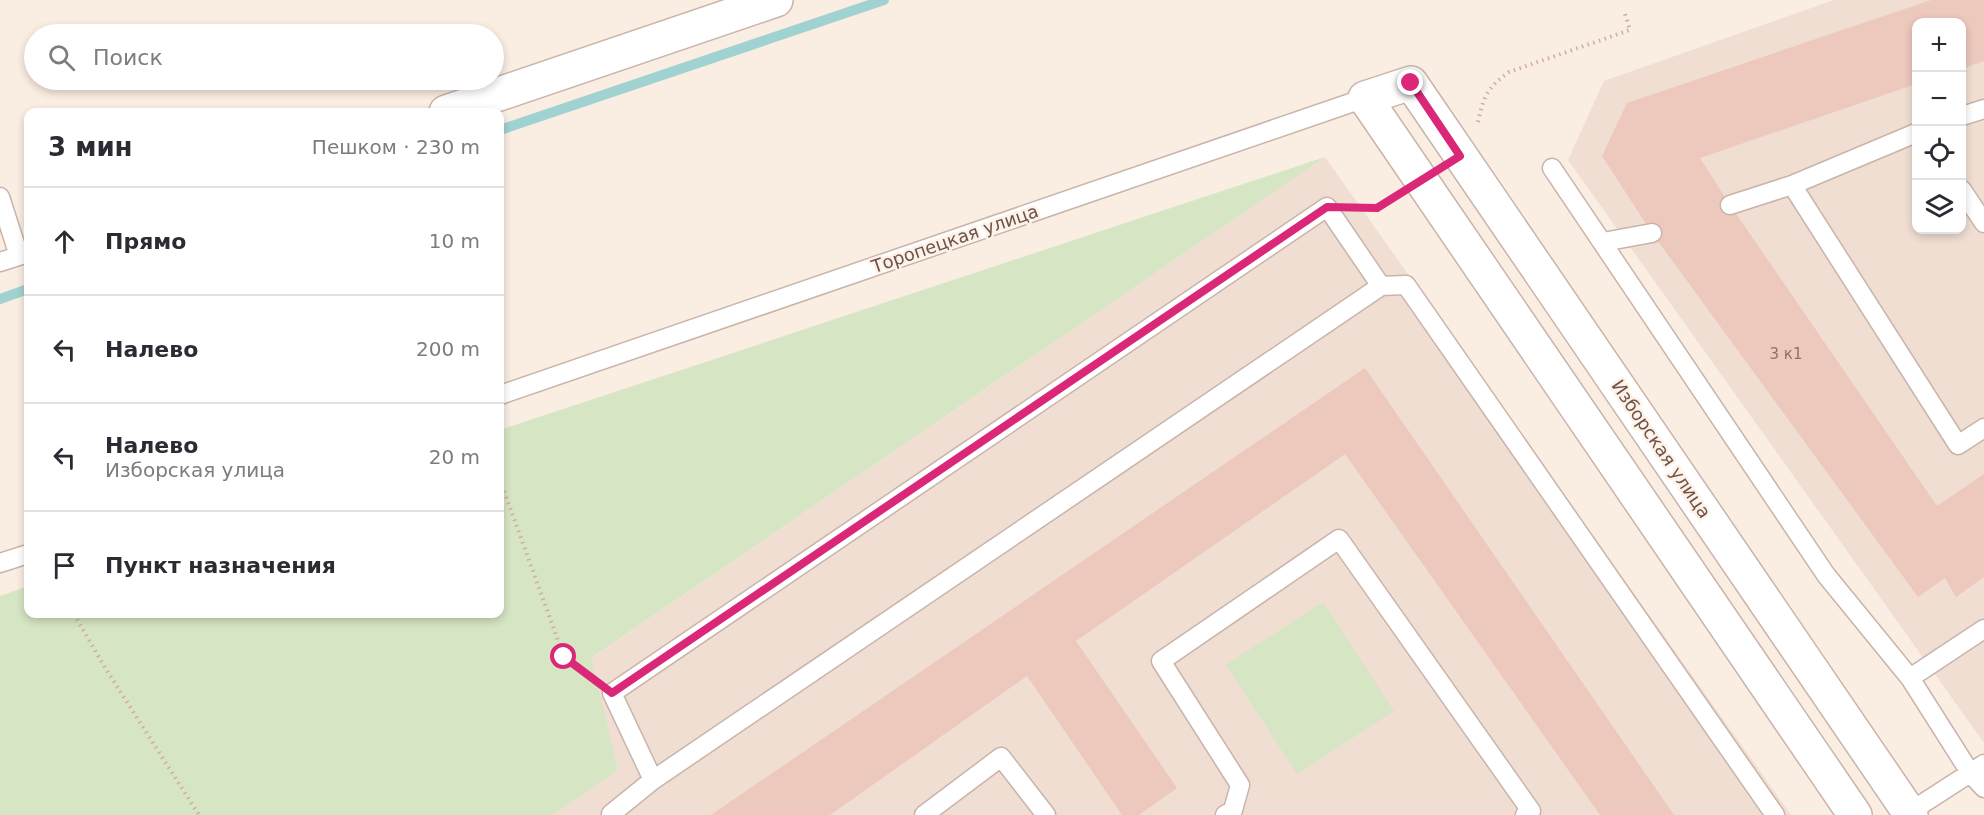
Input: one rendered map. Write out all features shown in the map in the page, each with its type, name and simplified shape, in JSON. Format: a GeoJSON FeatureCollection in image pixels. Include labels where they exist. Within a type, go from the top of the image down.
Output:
{"type":"FeatureCollection","features":[{"type":"Feature","properties":{"kind":"street"},"geometry":{"type":"LineString","coordinates":[[458,108],[776,0]]}},
{"type":"Feature","properties":{"kind":"street","name":"Изборская улица"},"geometry":{"type":"LineString","coordinates":[[1411,83],[1908,814]]}},
{"type":"Feature","properties":{"kind":"street","name":"Торопецкая улица"},"geometry":{"type":"LineString","coordinates":[[1365,98],[1411,83]]}},
{"type":"Feature","properties":{"kind":"street"},"geometry":{"type":"LineString","coordinates":[[1365,98],[1855,815]]}},
{"type":"Feature","properties":{"kind":"lane","name":"Торопецкая улица"},"geometry":{"type":"LineString","coordinates":[[504,394],[1365,98]]}},
{"type":"Feature","properties":{"kind":"lane"},"geometry":{"type":"LineString","coordinates":[[1966,116],[1984,109]]}},
{"type":"Feature","properties":{"kind":"lane"},"geometry":{"type":"LineString","coordinates":[[1730,205],[1792,185],[1912,134]]}},
{"type":"Feature","properties":{"kind":"lane"},"geometry":{"type":"LineString","coordinates":[[1552,168],[1826,575],[1910,678],[1978,769],[1984,788]]}},
{"type":"Feature","properties":{"kind":"lane"},"geometry":{"type":"LineString","coordinates":[[1792,185],[1958,445],[1984,428]]}},
{"type":"Feature","properties":{"kind":"lane"},"geometry":{"type":"LineString","coordinates":[[1966,196],[1984,223]]}},
{"type":"Feature","properties":{"kind":"lane"},"geometry":{"type":"LineString","coordinates":[[0,197],[24,254],[0,262]]}},
{"type":"Feature","properties":{"kind":"lane"},"geometry":{"type":"LineString","coordinates":[[653,780],[612,693],[1327,207],[1381,286]]}},
{"type":"Feature","properties":{"kind":"lane"},"geometry":{"type":"LineString","coordinates":[[1603,242],[1652,233]]}},
{"type":"Feature","properties":{"kind":"lane"},"geometry":{"type":"LineString","coordinates":[[611,814],[653,780],[1381,286],[1406,285],[1775,815]]}},
{"type":"Feature","properties":{"kind":"lane"},"geometry":{"type":"LineString","coordinates":[[1225,815],[1233,810],[1240,785],[1161,661],[1339,539],[1531,811],[1525,815]]}},
{"type":"Feature","properties":{"kind":"lane"},"geometry":{"type":"LineString","coordinates":[[0,563],[24,555]]}},
{"type":"Feature","properties":{"kind":"lane"},"geometry":{"type":"LineString","coordinates":[[1910,678],[1984,629]]}},
{"type":"Feature","properties":{"kind":"lane"},"geometry":{"type":"LineString","coordinates":[[924,815],[1001,757],[1046,815]]}},
{"type":"Feature","properties":{"kind":"lane"},"geometry":{"type":"LineString","coordinates":[[1908,814],[1978,769]]}},
{"type":"Feature","properties":{"kind":"path"},"geometry":{"type":"LineString","coordinates":[[1460,156],[1475,145],[1483,100],[1492,84],[1509,72],[1630,30],[1624,10]]}},
{"type":"Feature","properties":{"kind":"path"},"geometry":{"type":"LineString","coordinates":[[1327,207],[1377,208],[1422,181]]}},
{"type":"Feature","properties":{"kind":"path"},"geometry":{"type":"LineString","coordinates":[[504,491],[564,657],[612,693]]}},
{"type":"Feature","properties":{"kind":"path"},"geometry":{"type":"LineString","coordinates":[[76,618],[104,666],[199,815]]}},
{"type":"Feature","properties":{"kind":"shaded area"},"geometry":{"type":"Polygon","coordinates":[[[1834,0],[1984,0],[1984,743],[1568,160],[1604,81],[1834,0]]]}},
{"type":"Feature","properties":{"kind":"shaded area"},"geometry":{"type":"Polygon","coordinates":[[[1325,157],[1791,815],[553,815],[618,770],[590,659],[1325,157]]]}},
{"type":"Feature","properties":{"kind":"green space"},"geometry":{"type":"Polygon","coordinates":[[[1325,157],[591,658],[618,770],[553,815],[0,815],[0,596],[24,587],[24,618],[504,618],[504,429],[1325,157]]]}},
{"type":"Feature","properties":{"kind":"green space"},"geometry":{"type":"Polygon","coordinates":[[[1323,602],[1394,711],[1297,774],[1226,665],[1323,602]]]}},
{"type":"Feature","properties":{"kind":"building"},"geometry":{"type":"Polygon","coordinates":[[[1931,0],[1984,0],[1984,61],[1966,68],[1966,18],[1912,18],[1912,85],[1700,158],[1937,506],[1984,474],[1984,577],[1956,597],[1945,578],[1918,597],[1652,233],[1602,156],[1627,103],[1931,0]]]}},
{"type":"Feature","properties":{"kind":"building"},"geometry":{"type":"Polygon","coordinates":[[[1365,368],[1674,815],[1600,815],[1345,454],[1076,641],[1177,788],[1139,815],[1122,815],[1027,676],[830,815],[711,815],[1365,368]]]}},
{"type":"Feature","properties":{"kind":"waterway"},"geometry":{"type":"LineString","coordinates":[[504,129],[884,0]]}},
{"type":"Feature","properties":{"kind":"waterway"},"geometry":{"type":"LineString","coordinates":[[0,299],[24,290]]}},
{"type":"Feature","properties":{"kind":"route"},"geometry":{"type":"LineString","coordinates":[[564,657],[612,693],[1327,207],[1377,208],[1460,156],[1411,83]]}}]}
